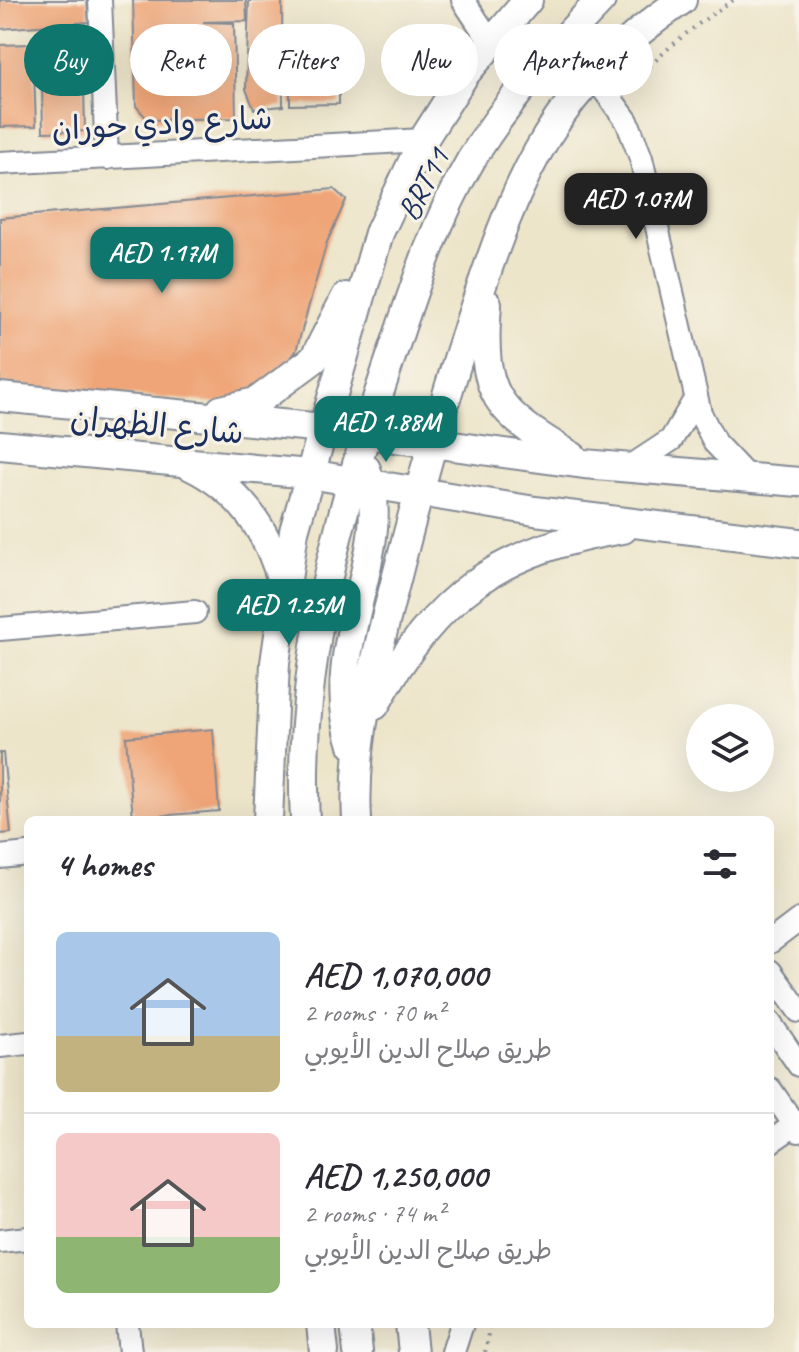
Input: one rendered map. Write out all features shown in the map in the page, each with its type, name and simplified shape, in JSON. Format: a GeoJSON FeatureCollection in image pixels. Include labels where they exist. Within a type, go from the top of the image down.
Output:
{"type":"FeatureCollection","features":[{"type":"Feature","properties":{"kind":"main road"},"geometry":{"type":"LineString","coordinates":[[196,416],[256,402],[314,359],[423,140],[490,41],[528,0]]}},
{"type":"Feature","properties":{"kind":"main road","name":"BRT11"},"geometry":{"type":"LineString","coordinates":[[305,816],[304,720],[322,604],[420,269],[444,210],[473,158],[556,46],[601,0]]}},
{"type":"Feature","properties":{"kind":"main road"},"geometry":{"type":"LineString","coordinates":[[647,24],[682,0]]}},
{"type":"Feature","properties":{"kind":"main road"},"geometry":{"type":"LineString","coordinates":[[357,816],[361,730],[430,442],[491,260],[529,166],[548,134],[577,96]]}},
{"type":"Feature","properties":{"kind":"main road"},"geometry":{"type":"LineString","coordinates":[[268,816],[270,729],[284,589],[309,474],[379,233]]}},
{"type":"Feature","properties":{"kind":"main road"},"geometry":{"type":"LineString","coordinates":[[491,260],[485,360],[493,389],[510,415],[525,429],[584,464]]}},
{"type":"Feature","properties":{"kind":"main road","name":"شارع الظهران"},"geometry":{"type":"LineString","coordinates":[[0,397],[323,428],[363,464]]}},
{"type":"Feature","properties":{"kind":"main road"},"geometry":{"type":"LineString","coordinates":[[363,464],[430,442],[584,464],[799,482]]}},
{"type":"Feature","properties":{"kind":"main road","name":"شارع الظهران"},"geometry":{"type":"LineString","coordinates":[[0,445],[309,474],[363,464]]}},
{"type":"Feature","properties":{"kind":"main road"},"geometry":{"type":"LineString","coordinates":[[181,462],[207,473],[249,511],[265,535],[284,589]]}},
{"type":"Feature","properties":{"kind":"main road"},"geometry":{"type":"LineString","coordinates":[[363,464],[418,493],[799,543]]}},
{"type":"Feature","properties":{"kind":"main road"},"geometry":{"type":"LineString","coordinates":[[358,758],[346,718],[342,677],[373,523],[363,464]]}},
{"type":"Feature","properties":{"kind":"main road"},"geometry":{"type":"LineString","coordinates":[[361,730],[405,654],[425,628],[473,584],[520,557],[561,542],[653,524]]}},
{"type":"Feature","properties":{"kind":"main road"},"geometry":{"type":"LineString","coordinates":[[321,1328],[324,1352]]}},
{"type":"Feature","properties":{"kind":"main road"},"geometry":{"type":"LineString","coordinates":[[355,1328],[358,1352]]}},
{"type":"Feature","properties":{"kind":"main road"},"geometry":{"type":"LineString","coordinates":[[410,1328],[413,1352]]}},
{"type":"Feature","properties":{"kind":"street"},"geometry":{"type":"LineString","coordinates":[[100,0],[107,158]]}},
{"type":"Feature","properties":{"kind":"street"},"geometry":{"type":"LineString","coordinates":[[463,0],[490,41]]}},
{"type":"Feature","properties":{"kind":"street"},"geometry":{"type":"LineString","coordinates":[[610,96],[641,158],[696,398],[715,443],[748,478]]}},
{"type":"Feature","properties":{"kind":"street","name":"شارع وادي حوران"},"geometry":{"type":"LineString","coordinates":[[0,163],[423,140]]}},
{"type":"Feature","properties":{"kind":"street"},"geometry":{"type":"LineString","coordinates":[[630,467],[671,440],[696,398]]}},
{"type":"Feature","properties":{"kind":"street"},"geometry":{"type":"LineString","coordinates":[[0,629],[195,612]]}},
{"type":"Feature","properties":{"kind":"street"},"geometry":{"type":"LineString","coordinates":[[0,857],[24,854]]}},
{"type":"Feature","properties":{"kind":"street"},"geometry":{"type":"LineString","coordinates":[[774,939],[799,920]]}},
{"type":"Feature","properties":{"kind":"street"},"geometry":{"type":"LineString","coordinates":[[774,977],[799,1011]]}},
{"type":"Feature","properties":{"kind":"street"},"geometry":{"type":"LineString","coordinates":[[774,1029],[799,1065]]}},
{"type":"Feature","properties":{"kind":"street"},"geometry":{"type":"LineString","coordinates":[[0,1046],[24,1043]]}},
{"type":"Feature","properties":{"kind":"street"},"geometry":{"type":"LineString","coordinates":[[774,1094],[798,1126],[774,1140]]}},
{"type":"Feature","properties":{"kind":"street"},"geometry":{"type":"LineString","coordinates":[[0,1241],[24,1238]]}},
{"type":"Feature","properties":{"kind":"street"},"geometry":{"type":"LineString","coordinates":[[127,1328],[130,1352]]}},
{"type":"Feature","properties":{"kind":"street"},"geometry":{"type":"LineString","coordinates":[[453,1352],[461,1328]]}},
{"type":"Feature","properties":{"kind":"path"},"geometry":{"type":"LineString","coordinates":[[617,105],[667,49],[733,0]]}},
{"type":"Feature","properties":{"kind":"path"},"geometry":{"type":"LineString","coordinates":[[485,1352],[490,1328]]}},
{"type":"Feature","properties":{"kind":"building"},"geometry":{"type":"Polygon","coordinates":[[[0,0],[87,0],[89,22],[24,24],[24,27],[0,29],[0,0]]]}},
{"type":"Feature","properties":{"kind":"building"},"geometry":{"type":"Polygon","coordinates":[[[133,0],[246,0],[247,21],[203,22],[234,23],[236,118],[148,120],[136,106],[136,96],[232,96],[232,24],[134,24],[133,0]]]}},
{"type":"Feature","properties":{"kind":"building"},"geometry":{"type":"Polygon","coordinates":[[[282,0],[282,24],[248,24],[249,1],[282,0]]]}},
{"type":"Feature","properties":{"kind":"building"},"geometry":{"type":"Polygon","coordinates":[[[248,30],[248,94],[246,89],[248,30]]]}},
{"type":"Feature","properties":{"kind":"building"},"geometry":{"type":"Polygon","coordinates":[[[24,44],[24,96],[35,96],[36,126],[0,127],[0,45],[24,44]]]}},
{"type":"Feature","properties":{"kind":"building"},"geometry":{"type":"Polygon","coordinates":[[[42,96],[84,96],[85,131],[43,132],[42,96]]]}},
{"type":"Feature","properties":{"kind":"building"},"geometry":{"type":"Polygon","coordinates":[[[249,96],[283,96],[283,106],[254,109],[249,96]]]}},
{"type":"Feature","properties":{"kind":"building"},"geometry":{"type":"Polygon","coordinates":[[[290,96],[339,96],[339,104],[290,105],[290,96]]]}},
{"type":"Feature","properties":{"kind":"building"},"geometry":{"type":"Polygon","coordinates":[[[334,189],[346,200],[327,242],[296,351],[278,376],[257,390],[218,403],[0,384],[0,218],[334,189]]]}},
{"type":"Feature","properties":{"kind":"building"},"geometry":{"type":"Polygon","coordinates":[[[213,729],[219,811],[133,816],[126,737],[213,729]]]}},
{"type":"Feature","properties":{"kind":"building"},"geometry":{"type":"Polygon","coordinates":[[[0,753],[3,753],[11,833],[0,834],[0,753]]]}}]}
